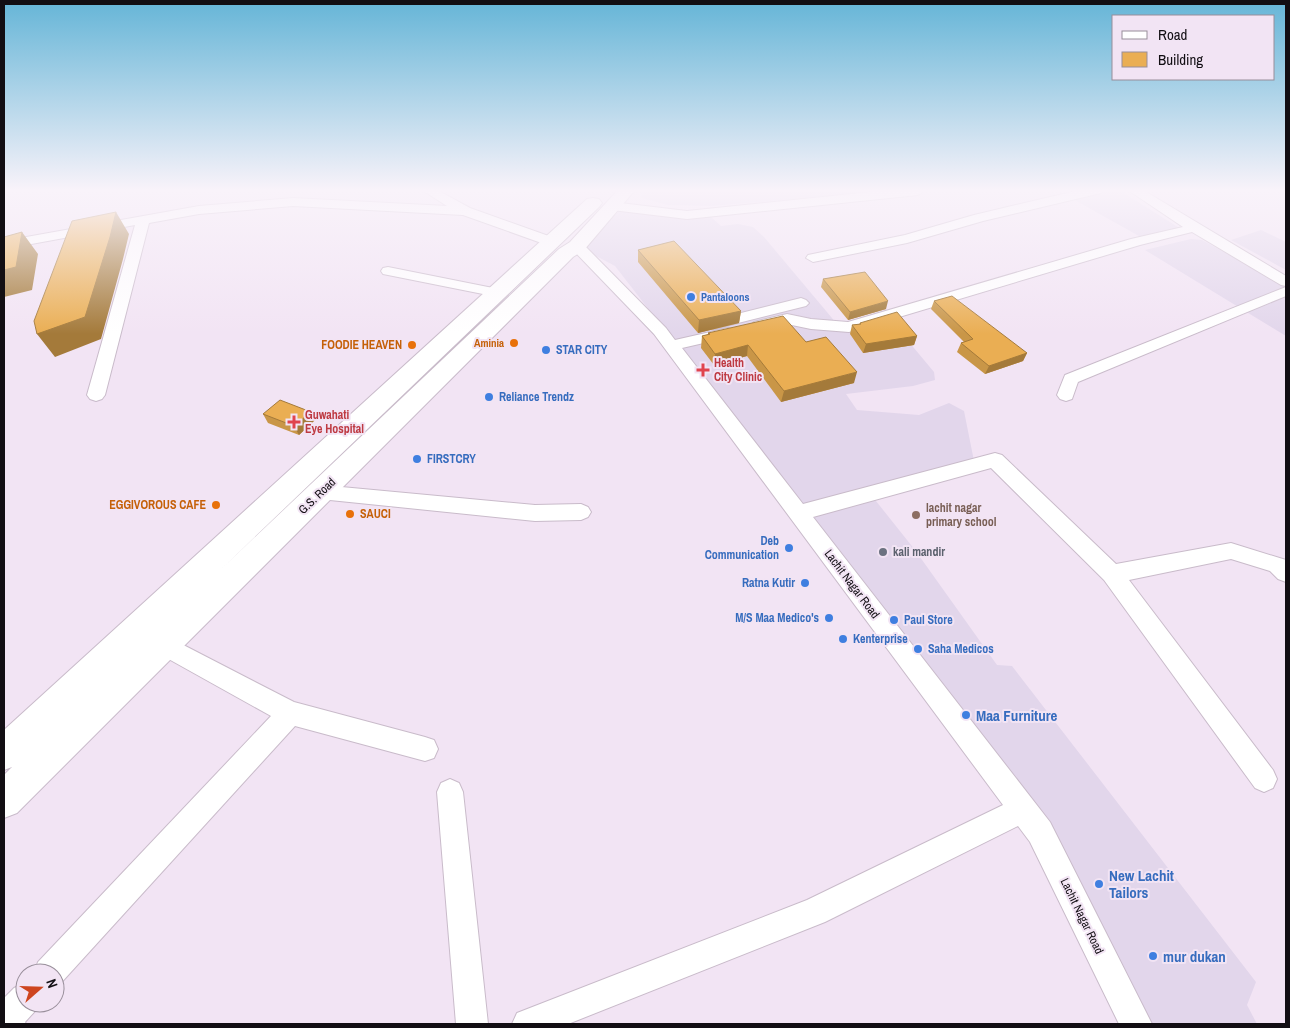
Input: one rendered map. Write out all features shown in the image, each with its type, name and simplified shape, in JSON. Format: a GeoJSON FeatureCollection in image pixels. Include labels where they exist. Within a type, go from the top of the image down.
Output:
{"type":"FeatureCollection","features":[{"type":"Feature","properties":{"kind":"main road","name":"G.S. Road"},"geometry":{"type":"LineString","coordinates":[[8,743],[498,293],[570,238]]}},
{"type":"Feature","properties":{"kind":"main road","name":"G.S. Road"},"geometry":{"type":"LineString","coordinates":[[4,800],[566,253],[564,244]]}},
{"type":"Feature","properties":{"kind":"street"},"geometry":{"type":"LineString","coordinates":[[4,245],[43,238]]}},
{"type":"Feature","properties":{"kind":"street"},"geometry":{"type":"LineString","coordinates":[[96,395],[139,238]]}},
{"type":"Feature","properties":{"kind":"street"},"geometry":{"type":"LineString","coordinates":[[546,238],[564,244]]}},
{"type":"Feature","properties":{"kind":"street"},"geometry":{"type":"LineString","coordinates":[[812,258],[911,238]]}},
{"type":"Feature","properties":{"kind":"street"},"geometry":{"type":"LineString","coordinates":[[667,341],[787,319],[811,324],[848,327],[1153,238]]}},
{"type":"Feature","properties":{"kind":"street"},"geometry":{"type":"LineString","coordinates":[[1211,238],[1286,282]]}},
{"type":"Feature","properties":{"kind":"street","name":"Lachit Nagar Road"},"geometry":{"type":"LineString","coordinates":[[564,244],[667,341],[1040,832],[1136,1024]]}},
{"type":"Feature","properties":{"kind":"street"},"geometry":{"type":"LineString","coordinates":[[388,271],[498,293]]}},
{"type":"Feature","properties":{"kind":"street"},"geometry":{"type":"LineString","coordinates":[[1066,395],[1071,379],[1286,291]]}},
{"type":"Feature","properties":{"kind":"street"},"geometry":{"type":"LineString","coordinates":[[667,341],[801,302]]}},
{"type":"Feature","properties":{"kind":"street"},"geometry":{"type":"LineString","coordinates":[[799,514],[995,460],[1112,574],[1264,779]]}},
{"type":"Feature","properties":{"kind":"street"},"geometry":{"type":"LineString","coordinates":[[320,492],[536,513],[581,512]]}},
{"type":"Feature","properties":{"kind":"street"},"geometry":{"type":"LineString","coordinates":[[1112,574],[1231,551],[1277,564],[1286,573]]}},
{"type":"Feature","properties":{"kind":"street"},"geometry":{"type":"LineString","coordinates":[[164,645],[290,712],[425,749]]}},
{"type":"Feature","properties":{"kind":"street"},"geometry":{"type":"LineString","coordinates":[[58,963],[290,712]]}},
{"type":"Feature","properties":{"kind":"street"},"geometry":{"type":"LineString","coordinates":[[450,792],[472,1024]]}},
{"type":"Feature","properties":{"kind":"street"},"geometry":{"type":"LineString","coordinates":[[528,1024],[815,912],[1023,809]]}},
{"type":"Feature","properties":{"kind":"street"},"geometry":{"type":"LineString","coordinates":[[10,1024],[6,1019],[15,1010]]}},
{"type":"Feature","properties":{"kind":"shaded area"},"geometry":{"type":"Polygon","coordinates":[[[593,238],[765,238],[837,324],[894,324],[934,372],[935,380],[913,386],[846,394],[857,410],[919,415],[949,403],[964,411],[974,461],[872,496],[915,550],[997,665],[1012,666],[1256,982],[1247,1005],[1257,1024],[1147,1024],[1092,913],[852,571],[615,266],[583,249],[593,238]]]}},
{"type":"Feature","properties":{"kind":"shaded area"},"geometry":{"type":"Polygon","coordinates":[[[1237,238],[1278,238],[1286,242],[1286,270],[1231,240],[1237,238]]]}},
{"type":"Feature","properties":{"kind":"shaded area"},"geometry":{"type":"Polygon","coordinates":[[[1191,239],[1202,240],[1286,286],[1286,336],[1145,250],[1191,239]]]}},
{"type":"Feature","properties":{"kind":"building"},"geometry":{"type":"Polygon","coordinates":[[[4,238],[21,238],[16,267],[4,270],[4,238]]]}},
{"type":"Feature","properties":{"kind":"building"},"geometry":{"type":"Polygon","coordinates":[[[66,238],[110,238],[85,317],[37,334],[34,321],[66,238]]]}},
{"type":"Feature","properties":{"kind":"building","name":"Pantaloons"},"geometry":{"type":"Polygon","coordinates":[[[674,241],[741,311],[699,320],[638,250],[674,241]]]}},
{"type":"Feature","properties":{"kind":"building"},"geometry":{"type":"Polygon","coordinates":[[[865,272],[888,301],[850,312],[823,279],[865,272]]]}},
{"type":"Feature","properties":{"kind":"building"},"geometry":{"type":"Polygon","coordinates":[[[952,296],[1027,353],[989,366],[961,343],[973,339],[934,301],[952,296]]]}},
{"type":"Feature","properties":{"kind":"building"},"geometry":{"type":"Polygon","coordinates":[[[897,312],[917,336],[866,344],[852,325],[861,324],[897,312]]]}},
{"type":"Feature","properties":{"kind":"building"},"geometry":{"type":"Polygon","coordinates":[[[783,316],[806,342],[826,337],[857,372],[784,391],[748,345],[715,354],[702,336],[783,316]]]}},
{"type":"Feature","properties":{"kind":"building"},"geometry":{"type":"Polygon","coordinates":[[[280,400],[311,412],[294,426],[263,414],[280,400]]]}},
{"type":"Feature","properties":{"kind":"place","name":"Pantaloons"},"geometry":{"type":"Point","coordinates":[691,297]}},
{"type":"Feature","properties":{"kind":"place","name":"Aminia"},"geometry":{"type":"Point","coordinates":[514,343]}},
{"type":"Feature","properties":{"kind":"place","name":"FOODIE HEAVEN"},"geometry":{"type":"Point","coordinates":[412,345]}},
{"type":"Feature","properties":{"kind":"place","name":"STAR CITY"},"geometry":{"type":"Point","coordinates":[546,350]}},
{"type":"Feature","properties":{"kind":"place","name":"Health City Clinic"},"geometry":{"type":"Point","coordinates":[703,370]}},
{"type":"Feature","properties":{"kind":"place","name":"Reliance Trendz"},"geometry":{"type":"Point","coordinates":[489,397]}},
{"type":"Feature","properties":{"kind":"place","name":"Guwahati Eye Hospital"},"geometry":{"type":"Point","coordinates":[294,422]}},
{"type":"Feature","properties":{"kind":"place","name":"FIRSTCRY"},"geometry":{"type":"Point","coordinates":[417,459]}},
{"type":"Feature","properties":{"kind":"place","name":"EGGIVOROUS CAFE"},"geometry":{"type":"Point","coordinates":[216,505]}},
{"type":"Feature","properties":{"kind":"place","name":"SAUCI"},"geometry":{"type":"Point","coordinates":[350,514]}},
{"type":"Feature","properties":{"kind":"place","name":"lachit nagar primary school"},"geometry":{"type":"Point","coordinates":[916,515]}},
{"type":"Feature","properties":{"kind":"place","name":"Deb Communication"},"geometry":{"type":"Point","coordinates":[789,548]}},
{"type":"Feature","properties":{"kind":"place","name":"kali mandir"},"geometry":{"type":"Point","coordinates":[883,552]}},
{"type":"Feature","properties":{"kind":"place","name":"Ratna Kutir"},"geometry":{"type":"Point","coordinates":[805,583]}},
{"type":"Feature","properties":{"kind":"place","name":"M/S Maa Medico's"},"geometry":{"type":"Point","coordinates":[829,618]}},
{"type":"Feature","properties":{"kind":"place","name":"Paul Store"},"geometry":{"type":"Point","coordinates":[894,620]}},
{"type":"Feature","properties":{"kind":"place","name":"Kenterprise"},"geometry":{"type":"Point","coordinates":[843,639]}},
{"type":"Feature","properties":{"kind":"place","name":"Saha Medicos"},"geometry":{"type":"Point","coordinates":[918,649]}},
{"type":"Feature","properties":{"kind":"place","name":"Maa Furniture"},"geometry":{"type":"Point","coordinates":[966,715]}},
{"type":"Feature","properties":{"kind":"place","name":"New Lachit Tailors"},"geometry":{"type":"Point","coordinates":[1099,884]}},
{"type":"Feature","properties":{"kind":"place","name":"mur dukan"},"geometry":{"type":"Point","coordinates":[1153,956]}}]}
